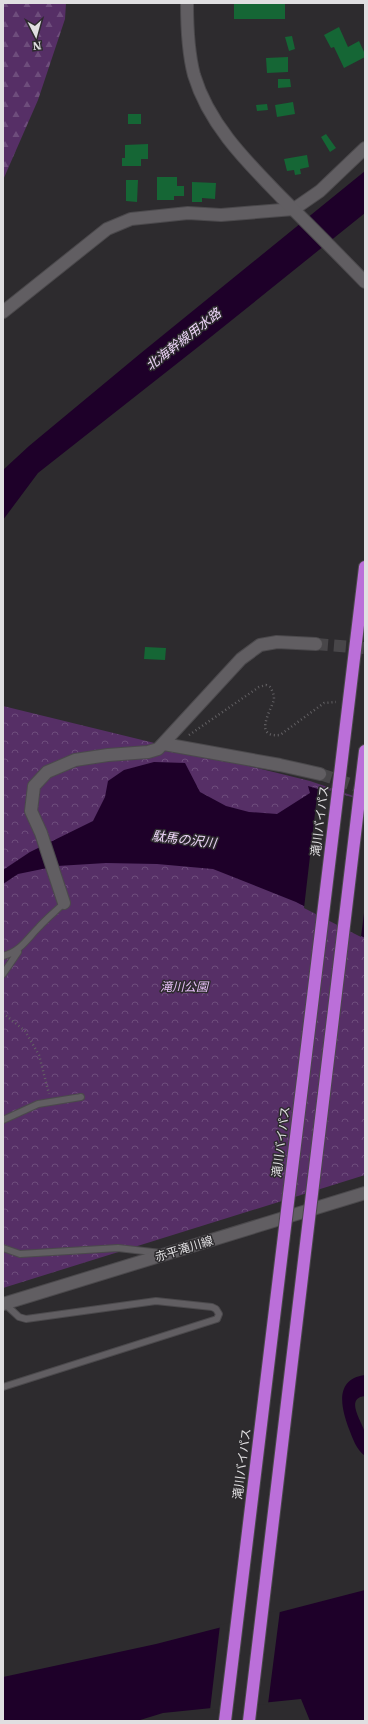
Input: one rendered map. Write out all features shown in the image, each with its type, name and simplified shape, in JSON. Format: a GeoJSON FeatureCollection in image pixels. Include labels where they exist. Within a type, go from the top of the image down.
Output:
{"type":"FeatureCollection","features":[{"type":"Feature","properties":{"kind":"highway","name":"滝川バイパス"},"geometry":{"type":"LineString","coordinates":[[226,1721],[365,567]]}},
{"type":"Feature","properties":{"kind":"highway"},"geometry":{"type":"LineString","coordinates":[[249,1721],[365,751]]}},
{"type":"Feature","properties":{"kind":"street"},"geometry":{"type":"LineString","coordinates":[[187,3],[187,32],[194,76],[222,131],[247,161],[365,282]]}},
{"type":"Feature","properties":{"kind":"street"},"geometry":{"type":"LineString","coordinates":[[3,312],[107,229],[131,219],[188,213],[221,215],[294,209],[320,191],[365,148]]}},
{"type":"Feature","properties":{"kind":"street"},"geometry":{"type":"LineString","coordinates":[[64,903],[41,833],[31,810],[34,786],[47,772],[75,760],[108,755],[148,752],[158,749],[241,659],[260,645],[277,642],[316,644]]}},
{"type":"Feature","properties":{"kind":"street"},"geometry":{"type":"LineString","coordinates":[[164,744],[280,765],[320,774]]}},
{"type":"Feature","properties":{"kind":"street","name":"赤平滝川線"},"geometry":{"type":"LineString","coordinates":[[4,1304],[365,1192]]}},
{"type":"Feature","properties":{"kind":"lane"},"geometry":{"type":"LineString","coordinates":[[3,974],[20,949],[40,926],[64,903]]}},
{"type":"Feature","properties":{"kind":"lane"},"geometry":{"type":"LineString","coordinates":[[3,956],[12,954],[20,949]]}},
{"type":"Feature","properties":{"kind":"lane"},"geometry":{"type":"LineString","coordinates":[[3,1120],[38,1104],[81,1097]]}},
{"type":"Feature","properties":{"kind":"lane"},"geometry":{"type":"LineString","coordinates":[[3,1248],[20,1254],[118,1248],[169,1253]]}},
{"type":"Feature","properties":{"kind":"lane"},"geometry":{"type":"LineString","coordinates":[[3,1387],[217,1320],[219,1314],[216,1309],[212,1308],[156,1301],[26,1319],[19,1317],[4,1304]]}},
{"type":"Feature","properties":{"kind":"path"},"geometry":{"type":"LineString","coordinates":[[184,737],[190,735],[259,687],[266,685],[270,687],[274,699],[265,720],[265,727],[274,735],[280,735],[324,703],[337,702]]}},
{"type":"Feature","properties":{"kind":"path"},"geometry":{"type":"LineString","coordinates":[[3,1013],[25,1031],[39,1055],[51,1102]]}},
{"type":"Feature","properties":{"kind":"green space"},"geometry":{"type":"Polygon","coordinates":[[[3,3],[66,3],[65,19],[38,100],[3,180],[3,3]]]}},
{"type":"Feature","properties":{"kind":"green space","name":"滝川公園"},"geometry":{"type":"Polygon","coordinates":[[[3,706],[310,781],[365,800],[365,1175],[3,1288],[3,706]]]}},
{"type":"Feature","properties":{"kind":"water","name":"北海幹線用水路"},"geometry":{"type":"Polygon","coordinates":[[[365,171],[365,213],[38,473],[3,520],[3,470],[29,446],[141,353],[365,171]]]}},
{"type":"Feature","properties":{"kind":"water","name":"駄馬の沢川"},"geometry":{"type":"Polygon","coordinates":[[[154,762],[185,763],[200,792],[226,806],[249,812],[277,814],[310,793],[308,786],[365,803],[365,938],[296,902],[213,869],[157,864],[106,863],[57,866],[18,874],[3,884],[3,870],[30,852],[93,821],[105,797],[108,781],[124,770],[154,762]]]}},
{"type":"Feature","properties":{"kind":"water"},"geometry":{"type":"Polygon","coordinates":[[[365,1375],[365,1396],[359,1398],[355,1405],[365,1433],[365,1456],[353,1440],[346,1421],[342,1404],[342,1396],[344,1388],[348,1382],[365,1375]]]}},
{"type":"Feature","properties":{"kind":"water"},"geometry":{"type":"Polygon","coordinates":[[[365,1590],[365,1721],[310,1721],[301,1699],[163,1713],[137,1721],[3,1721],[3,1677],[156,1644],[365,1590]]]}},
{"type":"Feature","properties":{"kind":"pier"},"geometry":{"type":"Polygon","coordinates":[[[318,787],[365,801],[365,905],[361,937],[304,908],[318,787]]]}},
{"type":"Feature","properties":{"kind":"pier"},"geometry":{"type":"Polygon","coordinates":[[[280,1610],[268,1704],[210,1710],[220,1625],[280,1610]]]}},
{"type":"Feature","properties":{"kind":"building"},"geometry":{"type":"Polygon","coordinates":[[[234,3],[285,3],[285,19],[234,19],[234,3]]]}},
{"type":"Feature","properties":{"kind":"building"},"geometry":{"type":"Polygon","coordinates":[[[339,27],[348,47],[359,41],[365,54],[365,57],[344,68],[334,47],[331,48],[324,35],[339,27]]]}},
{"type":"Feature","properties":{"kind":"building"},"geometry":{"type":"Polygon","coordinates":[[[292,36],[295,49],[289,51],[285,37],[292,36]]]}},
{"type":"Feature","properties":{"kind":"building"},"geometry":{"type":"Polygon","coordinates":[[[288,57],[288,72],[267,73],[266,58],[288,57]]]}},
{"type":"Feature","properties":{"kind":"building"},"geometry":{"type":"Polygon","coordinates":[[[278,79],[290,79],[291,87],[278,88],[278,79]]]}},
{"type":"Feature","properties":{"kind":"building"},"geometry":{"type":"Polygon","coordinates":[[[293,102],[295,114],[277,117],[275,105],[293,102]]]}},
{"type":"Feature","properties":{"kind":"building"},"geometry":{"type":"Polygon","coordinates":[[[267,104],[268,110],[257,111],[256,105],[267,104]]]}},
{"type":"Feature","properties":{"kind":"building"},"geometry":{"type":"Polygon","coordinates":[[[128,114],[141,114],[141,124],[128,124],[128,114]]]}},
{"type":"Feature","properties":{"kind":"building"},"geometry":{"type":"Polygon","coordinates":[[[326,134],[336,148],[330,152],[321,137],[326,134]]]}},
{"type":"Feature","properties":{"kind":"building"},"geometry":{"type":"Polygon","coordinates":[[[148,144],[148,159],[141,159],[141,166],[122,166],[122,158],[125,158],[125,145],[148,144]]]}},
{"type":"Feature","properties":{"kind":"building"},"geometry":{"type":"Polygon","coordinates":[[[307,155],[309,167],[300,169],[301,174],[295,175],[294,170],[287,171],[284,159],[307,155]]]}},
{"type":"Feature","properties":{"kind":"building"},"geometry":{"type":"Polygon","coordinates":[[[157,177],[177,177],[177,186],[184,186],[184,196],[174,196],[174,200],[157,200],[157,177]]]}},
{"type":"Feature","properties":{"kind":"building"},"geometry":{"type":"Polygon","coordinates":[[[126,180],[138,180],[137,202],[126,201],[126,180]]]}},
{"type":"Feature","properties":{"kind":"building"},"geometry":{"type":"Polygon","coordinates":[[[192,182],[216,183],[215,199],[202,198],[202,202],[192,202],[192,182]]]}},
{"type":"Feature","properties":{"kind":"building"},"geometry":{"type":"Polygon","coordinates":[[[145,647],[166,648],[165,660],[144,659],[145,647]]]}},
{"type":"Feature","properties":{"kind":"tunnel"},"geometry":{"type":"LineString","coordinates":[[316,644],[365,648]]}},
{"type":"Feature","properties":{"kind":"tunnel"},"geometry":{"type":"LineString","coordinates":[[320,774],[365,789]]}}]}
